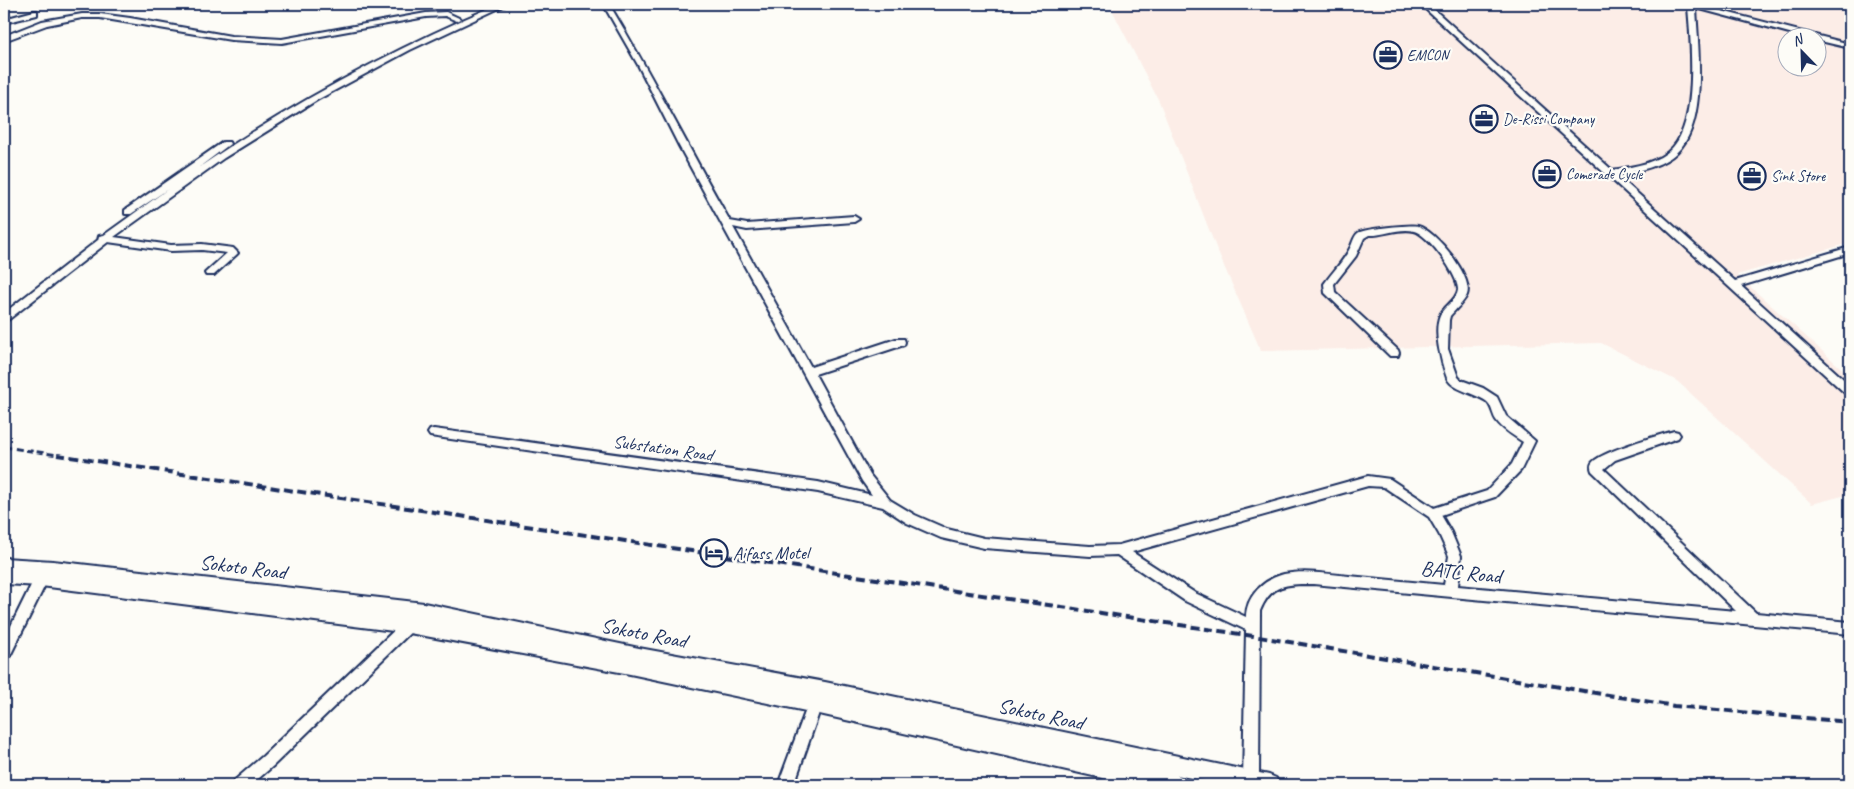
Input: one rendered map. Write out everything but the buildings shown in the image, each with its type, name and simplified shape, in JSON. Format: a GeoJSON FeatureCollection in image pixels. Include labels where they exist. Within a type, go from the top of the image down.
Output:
{"type":"FeatureCollection","features":[{"type":"Feature","properties":{"kind":"main road","name":"Sokoto Road"},"geometry":{"type":"LineString","coordinates":[[4,565],[53,568],[424,611],[1029,744],[1176,785]]}},
{"type":"Feature","properties":{"kind":"main road","name":"Sokoto Road"},"geometry":{"type":"LineString","coordinates":[[4,577],[41,579],[409,625],[1029,744],[1260,783]]}},
{"type":"Feature","properties":{"kind":"street"},"geometry":{"type":"LineString","coordinates":[[443,4],[442,8],[446,14]]}},
{"type":"Feature","properties":{"kind":"street"},"geometry":{"type":"LineString","coordinates":[[4,318],[165,185],[253,126],[352,70],[457,19],[491,6],[504,4]]}},
{"type":"Feature","properties":{"kind":"street"},"geometry":{"type":"LineString","coordinates":[[606,4],[642,64],[726,223],[866,478],[886,503],[911,519],[945,534],[984,543],[1090,551],[1119,550],[1368,481],[1386,482],[1433,513],[1445,532],[1455,556],[1450,592]]}},
{"type":"Feature","properties":{"kind":"street"},"geometry":{"type":"LineString","coordinates":[[1424,4],[1850,391]]}},
{"type":"Feature","properties":{"kind":"street"},"geometry":{"type":"LineString","coordinates":[[1612,173],[1640,168],[1660,160],[1676,149],[1684,138],[1693,106],[1696,5],[1850,46]]}},
{"type":"Feature","properties":{"kind":"street"},"geometry":{"type":"LineString","coordinates":[[4,310],[101,238],[291,111],[388,58],[491,6]]}},
{"type":"Feature","properties":{"kind":"street"},"geometry":{"type":"LineString","coordinates":[[8,20],[34,13]]}},
{"type":"Feature","properties":{"kind":"street"},"geometry":{"type":"LineString","coordinates":[[4,39],[26,29],[55,20],[100,16],[231,38],[282,41],[426,15],[446,14],[457,19]]}},
{"type":"Feature","properties":{"kind":"street"},"geometry":{"type":"LineString","coordinates":[[8,20],[26,29]]}},
{"type":"Feature","properties":{"kind":"street"},"geometry":{"type":"LineString","coordinates":[[726,223],[747,227],[854,219]]}},
{"type":"Feature","properties":{"kind":"street"},"geometry":{"type":"LineString","coordinates":[[735,239],[747,227]]}},
{"type":"Feature","properties":{"kind":"street"},"geometry":{"type":"LineString","coordinates":[[1394,353],[1330,293],[1329,284],[1351,256],[1360,236],[1367,232],[1376,234],[1418,228],[1426,232],[1456,270],[1464,288],[1460,299],[1445,315],[1444,320],[1444,349],[1453,378],[1457,384],[1479,391],[1493,400],[1500,419],[1529,441],[1516,467],[1491,494],[1433,513]]}},
{"type":"Feature","properties":{"kind":"street"},"geometry":{"type":"LineString","coordinates":[[101,238],[171,248],[202,247],[232,251],[233,254],[210,272]]}},
{"type":"Feature","properties":{"kind":"street"},"geometry":{"type":"LineString","coordinates":[[1734,285],[1850,250]]}},
{"type":"Feature","properties":{"kind":"street"},"geometry":{"type":"LineString","coordinates":[[808,372],[900,342]]}},
{"type":"Feature","properties":{"kind":"street","name":"Substation Road"},"geometry":{"type":"LineString","coordinates":[[434,433],[818,487],[886,503]]}},
{"type":"Feature","properties":{"kind":"street"},"geometry":{"type":"LineString","coordinates":[[1674,435],[1611,457],[1597,466],[1598,471],[1754,620]]}},
{"type":"Feature","properties":{"kind":"street"},"geometry":{"type":"LineString","coordinates":[[1119,550],[1190,597],[1252,626]]}},
{"type":"Feature","properties":{"kind":"street","name":"BATC Road"},"geometry":{"type":"LineString","coordinates":[[1260,783],[1252,626],[1253,611],[1264,589],[1285,579],[1313,578],[1850,628]]}},
{"type":"Feature","properties":{"kind":"street"},"geometry":{"type":"LineString","coordinates":[[4,654],[41,579]]}},
{"type":"Feature","properties":{"kind":"street"},"geometry":{"type":"LineString","coordinates":[[240,785],[268,761],[409,625]]}},
{"type":"Feature","properties":{"kind":"street"},"geometry":{"type":"LineString","coordinates":[[786,785],[816,704]]}},
{"type":"Feature","properties":{"kind":"shaded area"},"geometry":{"type":"Polygon","coordinates":[[[1109,4],[1850,4],[1850,243],[1737,275],[1850,376],[1850,494],[1812,504],[1677,381],[1601,343],[1261,351],[1217,250],[1159,101],[1109,4]]]}},
{"type":"Feature","properties":{"kind":"railway"},"geometry":{"type":"LineString","coordinates":[[4,447],[65,456]]}},
{"type":"Feature","properties":{"kind":"railway"},"geometry":{"type":"LineString","coordinates":[[57,455],[1253,636],[1674,706],[1850,722]]}},
{"type":"Feature","properties":{"kind":"place","name":"EMCON"},"geometry":{"type":"Point","coordinates":[1388,55]}},
{"type":"Feature","properties":{"kind":"place","name":"De-Rissi Company"},"geometry":{"type":"Point","coordinates":[1484,119]}},
{"type":"Feature","properties":{"kind":"place","name":"Comerade Cycle"},"geometry":{"type":"Point","coordinates":[1547,174]}},
{"type":"Feature","properties":{"kind":"place","name":"Sink Store"},"geometry":{"type":"Point","coordinates":[1752,176]}},
{"type":"Feature","properties":{"kind":"place","name":"Aifass Motel"},"geometry":{"type":"Point","coordinates":[714,553]}}]}
